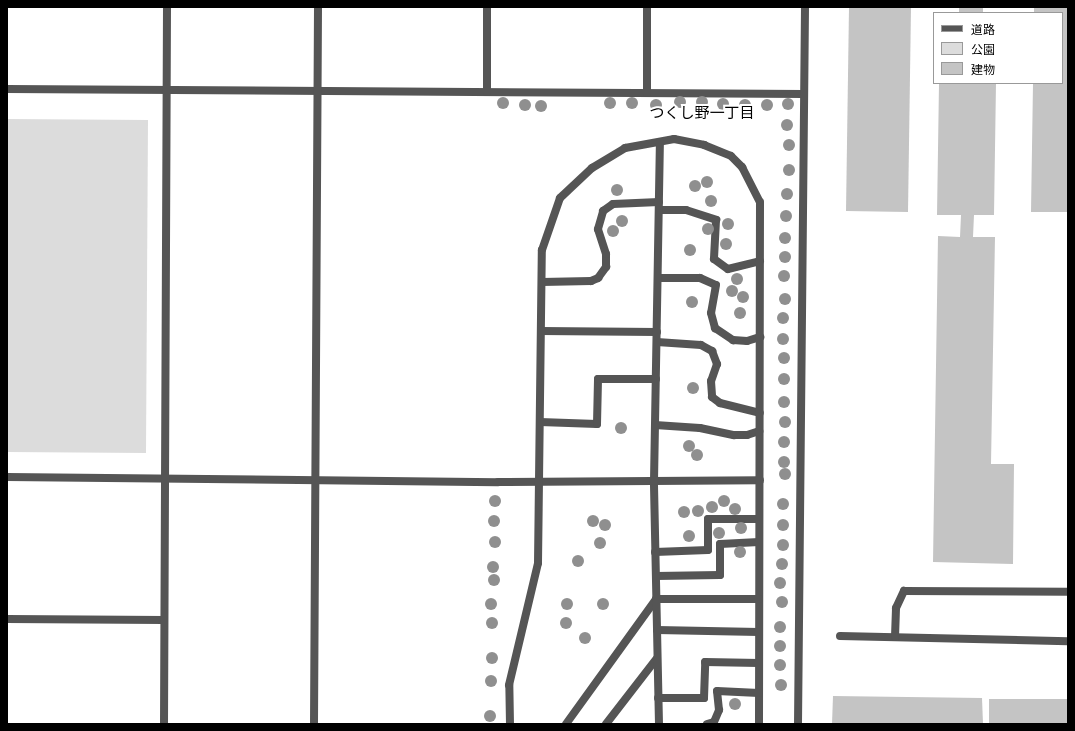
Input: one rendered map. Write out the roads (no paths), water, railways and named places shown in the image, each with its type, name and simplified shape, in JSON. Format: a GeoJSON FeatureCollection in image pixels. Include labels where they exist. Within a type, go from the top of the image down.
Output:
{"type":"FeatureCollection","features":[{"type":"Feature","properties":{"kind":"street"},"geometry":{"type":"LineString","coordinates":[[164,724],[167,7]]}},
{"type":"Feature","properties":{"kind":"street"},"geometry":{"type":"LineString","coordinates":[[314,724],[318,7]]}},
{"type":"Feature","properties":{"kind":"street"},"geometry":{"type":"LineString","coordinates":[[487,7],[487,92]]}},
{"type":"Feature","properties":{"kind":"street"},"geometry":{"type":"LineString","coordinates":[[647,7],[647,93]]}},
{"type":"Feature","properties":{"kind":"street"},"geometry":{"type":"LineString","coordinates":[[798,724],[805,7]]}},
{"type":"Feature","properties":{"kind":"street"},"geometry":{"type":"LineString","coordinates":[[7,89],[804,94]]}},
{"type":"Feature","properties":{"kind":"street"},"geometry":{"type":"LineString","coordinates":[[510,724],[509,684],[538,563],[542,250],[560,198],[592,168],[625,148],[674,139],[704,145],[730,156],[742,167],[760,202],[759,724]]}},
{"type":"Feature","properties":{"kind":"street"},"geometry":{"type":"LineString","coordinates":[[658,724],[654,481],[660,142]]}},
{"type":"Feature","properties":{"kind":"street"},"geometry":{"type":"LineString","coordinates":[[542,282],[591,281],[598,278],[606,267],[606,254],[598,229],[598,218],[603,211],[613,204],[659,206],[686,210],[716,220],[714,259],[728,269],[760,261]]}},
{"type":"Feature","properties":{"kind":"street"},"geometry":{"type":"LineString","coordinates":[[658,278],[700,278],[716,285],[711,314],[715,328],[733,340],[747,341],[760,337]]}},
{"type":"Feature","properties":{"kind":"street"},"geometry":{"type":"LineString","coordinates":[[541,331],[657,332]]}},
{"type":"Feature","properties":{"kind":"street"},"geometry":{"type":"LineString","coordinates":[[657,342],[701,345],[712,351],[717,364],[711,381],[712,397],[720,404],[760,413]]}},
{"type":"Feature","properties":{"kind":"street"},"geometry":{"type":"LineString","coordinates":[[540,422],[597,424],[598,379],[656,379]]}},
{"type":"Feature","properties":{"kind":"street"},"geometry":{"type":"LineString","coordinates":[[655,425],[700,428],[734,435],[747,435],[759,431]]}},
{"type":"Feature","properties":{"kind":"street"},"geometry":{"type":"LineString","coordinates":[[7,477],[498,482],[760,480]]}},
{"type":"Feature","properties":{"kind":"street"},"geometry":{"type":"LineString","coordinates":[[656,552],[708,550],[708,519],[759,519]]}},
{"type":"Feature","properties":{"kind":"street"},"geometry":{"type":"LineString","coordinates":[[656,576],[720,575],[720,544],[759,542]]}},
{"type":"Feature","properties":{"kind":"street"},"geometry":{"type":"LineString","coordinates":[[895,637],[896,608],[904,590],[1068,592]]}},
{"type":"Feature","properties":{"kind":"street"},"geometry":{"type":"LineString","coordinates":[[656,599],[759,599]]}},
{"type":"Feature","properties":{"kind":"street"},"geometry":{"type":"LineString","coordinates":[[566,724],[656,599]]}},
{"type":"Feature","properties":{"kind":"street"},"geometry":{"type":"LineString","coordinates":[[7,619],[164,620]]}},
{"type":"Feature","properties":{"kind":"street"},"geometry":{"type":"LineString","coordinates":[[657,630],[759,632]]}},
{"type":"Feature","properties":{"kind":"street"},"geometry":{"type":"LineString","coordinates":[[840,636],[1068,641]]}},
{"type":"Feature","properties":{"kind":"street"},"geometry":{"type":"LineString","coordinates":[[606,724],[657,658]]}},
{"type":"Feature","properties":{"kind":"street"},"geometry":{"type":"LineString","coordinates":[[658,698],[704,698],[705,662],[759,663]]}},
{"type":"Feature","properties":{"kind":"street"},"geometry":{"type":"LineString","coordinates":[[707,724],[714,722],[718,710],[717,691],[759,693]]}},
{"type":"Feature","properties":{"kind":"district","name":"つくし野一丁目"},"geometry":{"type":"Point","coordinates":[702,114]}}]}
